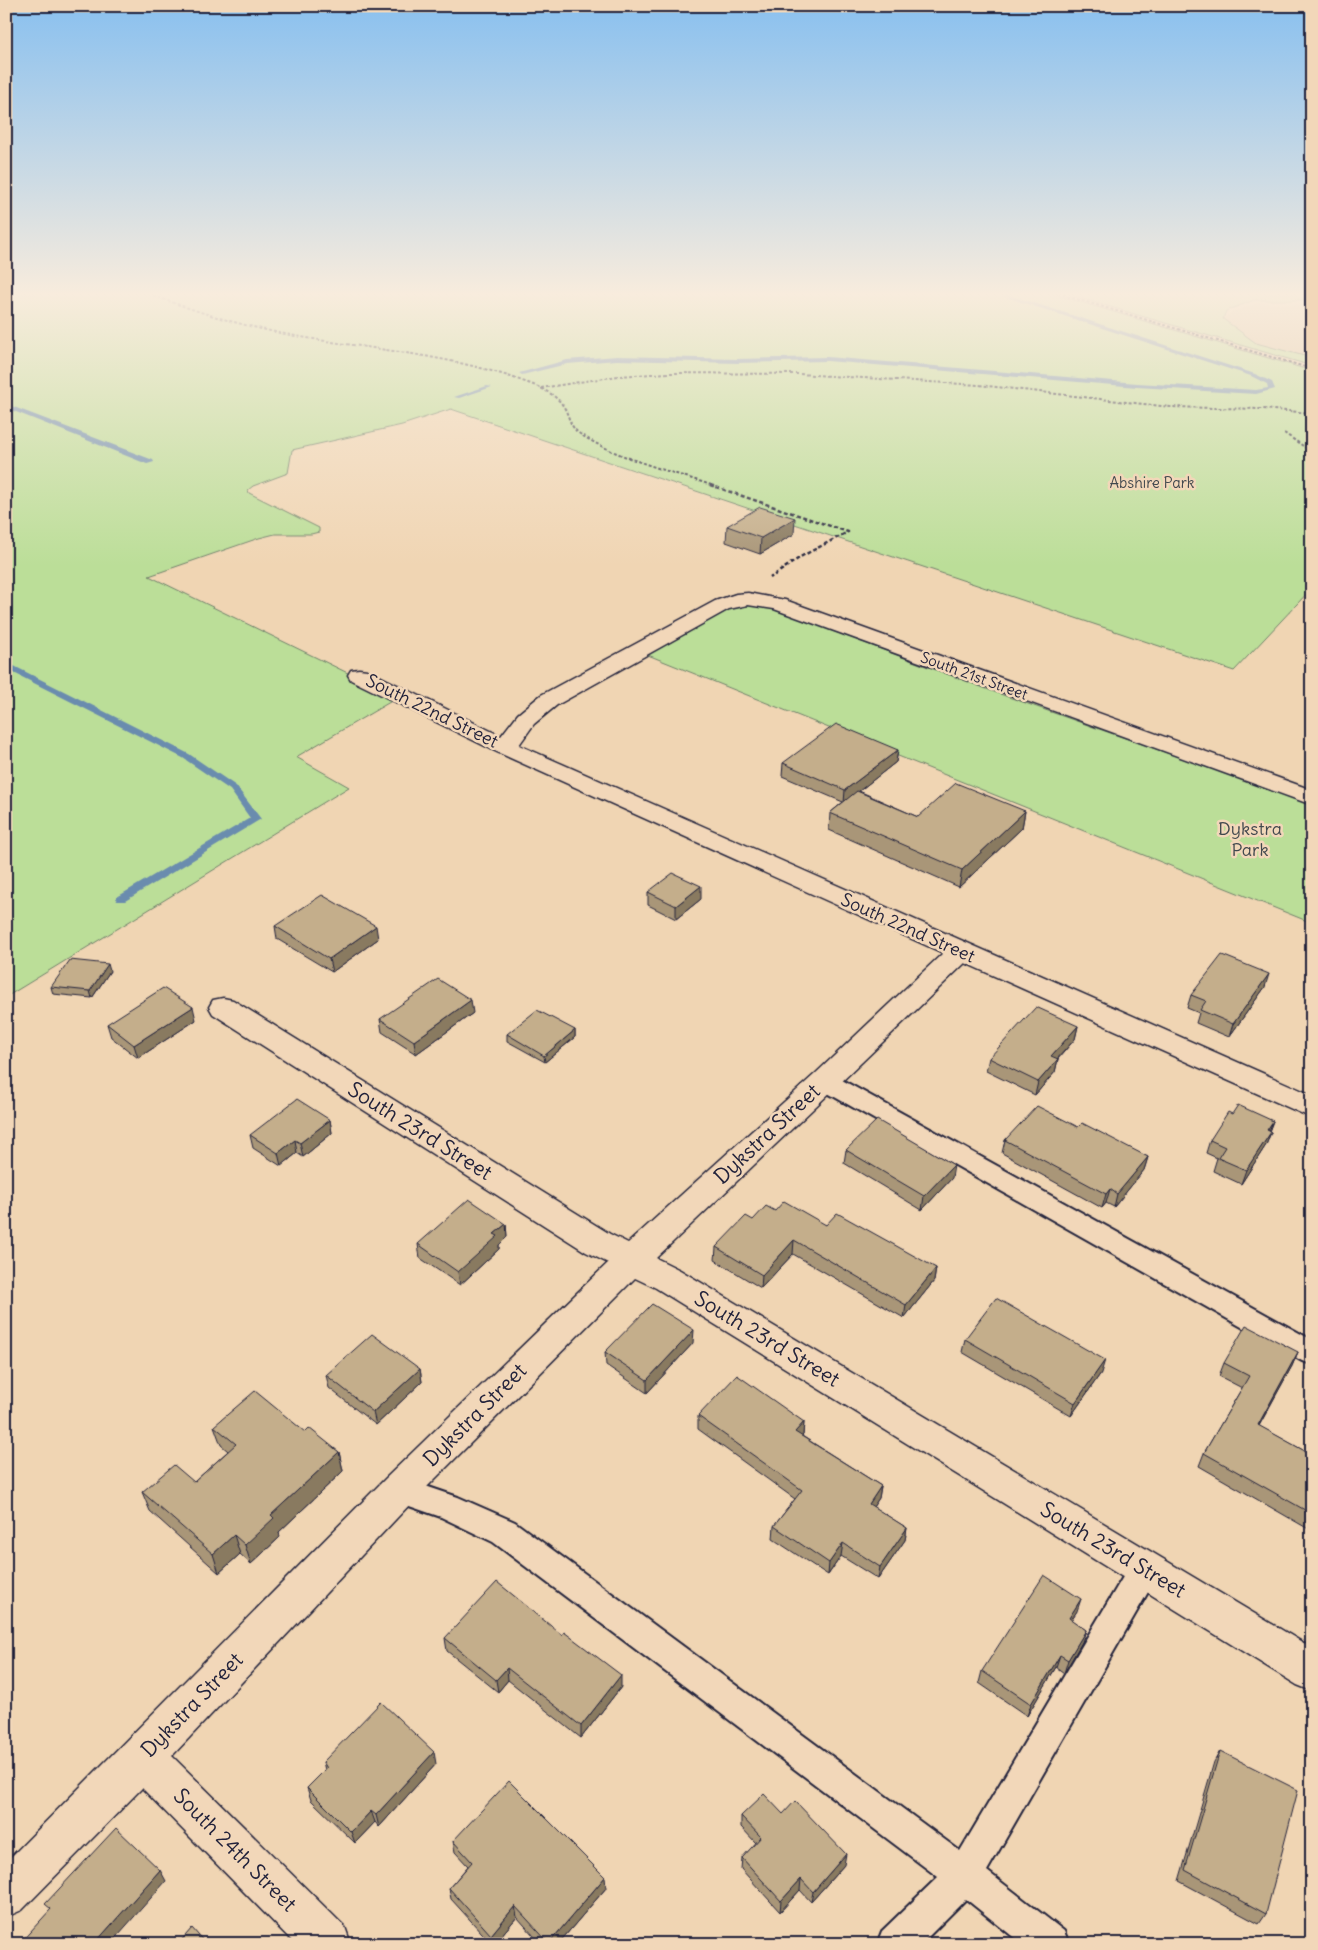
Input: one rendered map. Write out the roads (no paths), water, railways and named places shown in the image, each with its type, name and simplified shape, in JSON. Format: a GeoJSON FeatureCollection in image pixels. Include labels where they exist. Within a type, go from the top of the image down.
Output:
{"type":"FeatureCollection","features":[{"type":"Feature","properties":{"kind":"street","name":"South 21st Street"},"geometry":{"type":"LineString","coordinates":[[641,649],[722,605],[736,600],[759,600],[778,604],[1312,798]]}},
{"type":"Feature","properties":{"kind":"street","name":"South 22nd Street"},"geometry":{"type":"LineString","coordinates":[[505,747],[526,719],[549,700],[641,649]]}},
{"type":"Feature","properties":{"kind":"street","name":"South 22nd Street"},"geometry":{"type":"LineString","coordinates":[[359,675],[505,747],[960,952],[1312,1107]]}},
{"type":"Feature","properties":{"kind":"street","name":"Dykstra Street"},"geometry":{"type":"LineString","coordinates":[[6,1894],[142,1757],[399,1490],[632,1260],[825,1081],[960,952]]}},
{"type":"Feature","properties":{"kind":"street","name":"South 23rd Street"},"geometry":{"type":"LineString","coordinates":[[223,1007],[598,1243],[676,1284],[1312,1671]]}},
{"type":"Feature","properties":{"kind":"street","name":"South 24th Street"},"geometry":{"type":"LineString","coordinates":[[142,1757],[328,1944]]}},
{"type":"Feature","properties":{"kind":"lane"},"geometry":{"type":"LineString","coordinates":[[825,1081],[1312,1353]]}},
{"type":"Feature","properties":{"kind":"lane"},"geometry":{"type":"LineString","coordinates":[[399,1490],[448,1506],[504,1532],[965,1876],[1051,1944]]}},
{"type":"Feature","properties":{"kind":"lane"},"geometry":{"type":"LineString","coordinates":[[895,1944],[965,1876],[1144,1570]]}},
{"type":"Feature","properties":{"kind":"waterway"},"geometry":{"type":"LineString","coordinates":[[1113,383],[1256,392],[1272,389],[1270,383]]}},
{"type":"Feature","properties":{"kind":"waterway"},"geometry":{"type":"LineString","coordinates":[[457,397],[489,387]]}},
{"type":"Feature","properties":{"kind":"waterway"},"geometry":{"type":"LineString","coordinates":[[6,406],[150,462]]}},
{"type":"Feature","properties":{"kind":"waterway"},"geometry":{"type":"LineString","coordinates":[[6,665],[186,756],[233,788],[256,819],[121,899]]}},
{"type":"Feature","properties":{"kind":"park label","name":"Abshire Park"},"geometry":{"type":"Point","coordinates":[1152,483]}},
{"type":"Feature","properties":{"kind":"park label","name":"Dykstra Park"},"geometry":{"type":"Point","coordinates":[1250,840]}}]}
